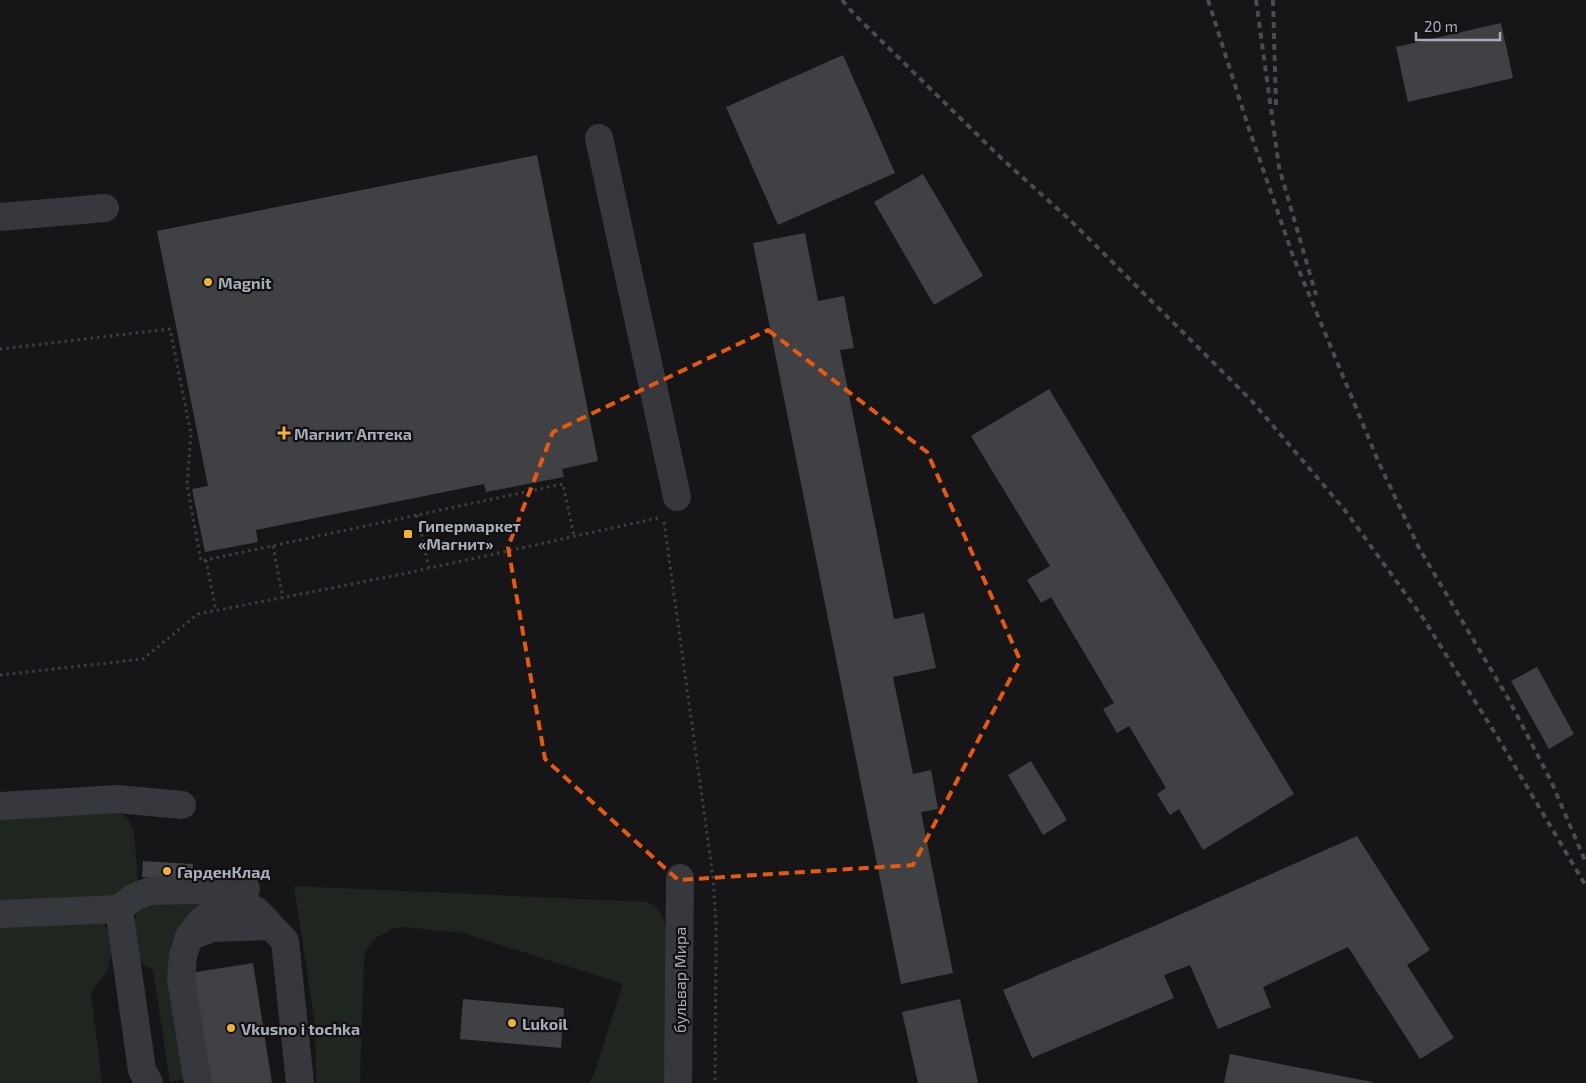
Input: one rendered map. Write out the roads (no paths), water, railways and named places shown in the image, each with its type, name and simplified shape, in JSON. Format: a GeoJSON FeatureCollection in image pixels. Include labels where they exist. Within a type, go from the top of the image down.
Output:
{"type":"FeatureCollection","features":[{"type":"Feature","properties":{"kind":"street"},"geometry":{"type":"LineString","coordinates":[[599,138],[678,497]]}},
{"type":"Feature","properties":{"kind":"street"},"geometry":{"type":"LineString","coordinates":[[0,217],[105,208]]}},
{"type":"Feature","properties":{"kind":"street"},"geometry":{"type":"LineString","coordinates":[[0,806],[118,799],[182,805]]}},
{"type":"Feature","properties":{"kind":"street","name":"бульвар Мира"},"geometry":{"type":"LineString","coordinates":[[678,1083],[680,878]]}},
{"type":"Feature","properties":{"kind":"street"},"geometry":{"type":"LineString","coordinates":[[0,914],[119,909],[134,897],[150,891],[249,889],[271,899],[280,915],[278,933],[300,1083]]}},
{"type":"Feature","properties":{"kind":"street"},"geometry":{"type":"LineString","coordinates":[[119,909],[142,1070],[149,1083]]}},
{"type":"Feature","properties":{"kind":"street"},"geometry":{"type":"LineString","coordinates":[[198,1083],[182,979],[183,956],[189,937],[212,928],[278,933]]}},
{"type":"Feature","properties":{"kind":"railway"},"geometry":{"type":"LineString","coordinates":[[842,0],[1000,157],[1071,221],[1251,400],[1344,509],[1423,618],[1498,738],[1586,886]]}},
{"type":"Feature","properties":{"kind":"railway"},"geometry":{"type":"LineString","coordinates":[[1208,0],[1248,126],[1293,256],[1379,463],[1419,548],[1509,700],[1551,781],[1586,863]]}},
{"type":"Feature","properties":{"kind":"railway"},"geometry":{"type":"LineString","coordinates":[[1256,0],[1279,167],[1316,295]]}},
{"type":"Feature","properties":{"kind":"railway"},"geometry":{"type":"LineString","coordinates":[[1273,0],[1276,105]]}},
{"type":"Feature","properties":{"kind":"place","name":"Magnit"},"geometry":{"type":"Point","coordinates":[208,282]}},
{"type":"Feature","properties":{"kind":"place","name":"Магнит Аптека"},"geometry":{"type":"Point","coordinates":[284,433]}},
{"type":"Feature","properties":{"kind":"place","name":"Гипермаркет «Магнит»"},"geometry":{"type":"Point","coordinates":[408,534]}},
{"type":"Feature","properties":{"kind":"place","name":"ГарденКлад"},"geometry":{"type":"Point","coordinates":[167,871]}},
{"type":"Feature","properties":{"kind":"place","name":"Lukoil"},"geometry":{"type":"Point","coordinates":[512,1023]}},
{"type":"Feature","properties":{"kind":"place","name":"Vkusno i tochka"},"geometry":{"type":"Point","coordinates":[231,1028]}}]}
